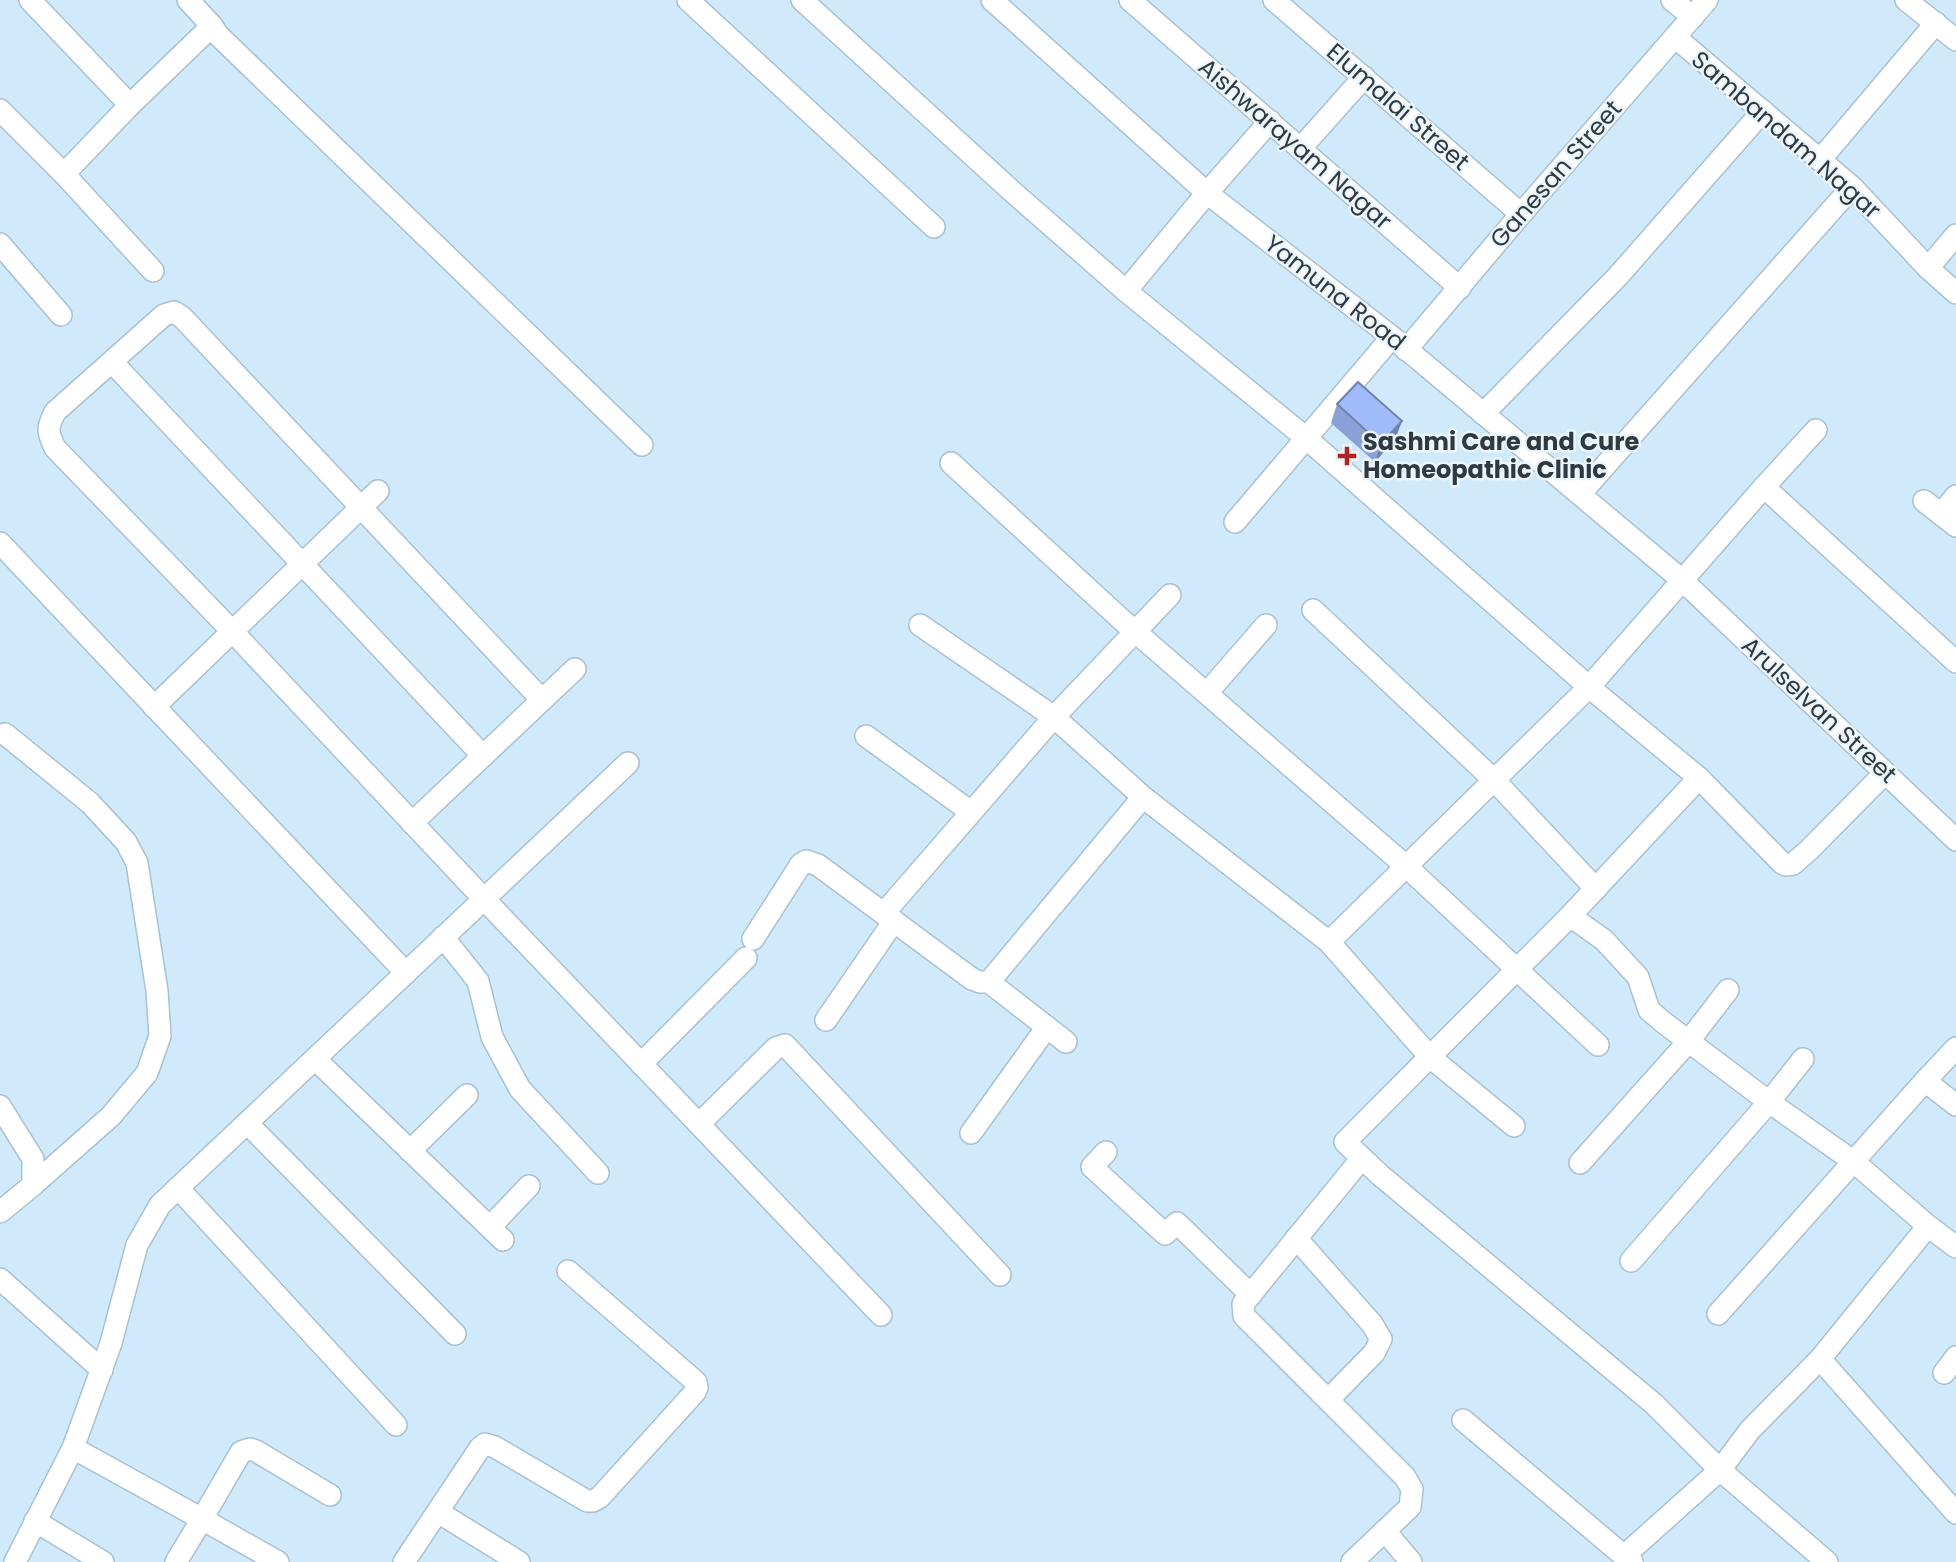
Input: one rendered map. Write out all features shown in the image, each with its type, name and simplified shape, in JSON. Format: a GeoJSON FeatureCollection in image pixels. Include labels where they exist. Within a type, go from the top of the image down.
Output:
{"type":"FeatureCollection","features":[{"type":"Feature","properties":{"kind":"street"},"geometry":{"type":"LineString","coordinates":[[30,0],[130,105]]}},
{"type":"Feature","properties":{"kind":"street"},"geometry":{"type":"LineString","coordinates":[[188,0],[218,35],[642,445]]}},
{"type":"Feature","properties":{"kind":"street"},"geometry":{"type":"LineString","coordinates":[[688,0],[934,227]]}},
{"type":"Feature","properties":{"kind":"street"},"geometry":{"type":"LineString","coordinates":[[802,0],[1126,291],[1306,438],[1589,687],[1699,778],[1782,863],[1793,864],[1885,773]]}},
{"type":"Feature","properties":{"kind":"street","name":"Yamuna Road"},"geometry":{"type":"LineString","coordinates":[[992,0],[1207,193],[1399,343],[1682,580]]}},
{"type":"Feature","properties":{"kind":"street","name":"Aishwarayam Nagar"},"geometry":{"type":"LineString","coordinates":[[1130,0],[1460,288]]}},
{"type":"Feature","properties":{"kind":"street","name":"Elumalai Street"},"geometry":{"type":"LineString","coordinates":[[1274,0],[1521,214]]}},
{"type":"Feature","properties":{"kind":"street"},"geometry":{"type":"LineString","coordinates":[[1672,0],[1693,17]]}},
{"type":"Feature","properties":{"kind":"street","name":"Ganesan Street"},"geometry":{"type":"LineString","coordinates":[[1235,522],[1306,438],[1399,343],[1460,288],[1707,0]]}},
{"type":"Feature","properties":{"kind":"street"},"geometry":{"type":"LineString","coordinates":[[1906,0],[1956,40]]}},
{"type":"Feature","properties":{"kind":"street"},"geometry":{"type":"LineString","coordinates":[[1820,160],[1936,23]]}},
{"type":"Feature","properties":{"kind":"street"},"geometry":{"type":"LineString","coordinates":[[64,174],[130,105],[212,26]]}},
{"type":"Feature","properties":{"kind":"street","name":"Sambandam Nagar"},"geometry":{"type":"LineString","coordinates":[[1675,37],[1852,187],[1928,268],[1956,293]]}},
{"type":"Feature","properties":{"kind":"street"},"geometry":{"type":"LineString","coordinates":[[1301,148],[1364,77]]}},
{"type":"Feature","properties":{"kind":"street"},"geometry":{"type":"LineString","coordinates":[[0,110],[64,174],[153,271]]}},
{"type":"Feature","properties":{"kind":"street"},"geometry":{"type":"LineString","coordinates":[[1483,414],[1619,275],[1763,111]]}},
{"type":"Feature","properties":{"kind":"street"},"geometry":{"type":"LineString","coordinates":[[1126,291],[1270,121]]}},
{"type":"Feature","properties":{"kind":"street"},"geometry":{"type":"LineString","coordinates":[[1580,494],[1852,187]]}},
{"type":"Feature","properties":{"kind":"street"},"geometry":{"type":"LineString","coordinates":[[1928,268],[1956,235]]}},
{"type":"Feature","properties":{"kind":"street"},"geometry":{"type":"LineString","coordinates":[[0,244],[61,315]]}},
{"type":"Feature","properties":{"kind":"street"},"geometry":{"type":"LineString","coordinates":[[542,700],[362,506],[182,317],[174,312],[164,315],[55,412],[48,426],[55,448],[881,1315]]}},
{"type":"Feature","properties":{"kind":"street"},"geometry":{"type":"LineString","coordinates":[[111,362],[483,756]]}},
{"type":"Feature","properties":{"kind":"street"},"geometry":{"type":"LineString","coordinates":[[1329,942],[1589,687],[1816,430]]}},
{"type":"Feature","properties":{"kind":"street"},"geometry":{"type":"LineString","coordinates":[[951,463],[1135,632],[1407,867],[1598,1045]]}},
{"type":"Feature","properties":{"kind":"street"},"geometry":{"type":"LineString","coordinates":[[1764,487],[1956,662]]}},
{"type":"Feature","properties":{"kind":"street"},"geometry":{"type":"LineString","coordinates":[[155,707],[378,491]]}},
{"type":"Feature","properties":{"kind":"street"},"geometry":{"type":"LineString","coordinates":[[1940,513],[1956,496]]}},
{"type":"Feature","properties":{"kind":"street"},"geometry":{"type":"LineString","coordinates":[[0,543],[406,973]]}},
{"type":"Feature","properties":{"kind":"street","name":"Arulselvan Street"},"geometry":{"type":"LineString","coordinates":[[1682,580],[1956,840]]}},
{"type":"Feature","properties":{"kind":"street"},"geometry":{"type":"LineString","coordinates":[[826,1020],[889,917],[971,812],[1054,717],[1170,594]]}},
{"type":"Feature","properties":{"kind":"street"},"geometry":{"type":"LineString","coordinates":[[1313,610],[1494,780],[1596,889]]}},
{"type":"Feature","properties":{"kind":"street"},"geometry":{"type":"LineString","coordinates":[[920,625],[1054,717],[1143,796],[1329,942],[1430,1057],[1514,1126]]}},
{"type":"Feature","properties":{"kind":"street"},"geometry":{"type":"LineString","coordinates":[[1207,693],[1266,625]]}},
{"type":"Feature","properties":{"kind":"street"},"geometry":{"type":"LineString","coordinates":[[412,823],[575,669]]}},
{"type":"Feature","properties":{"kind":"street"},"geometry":{"type":"LineString","coordinates":[[0,1212],[111,1116],[147,1073],[160,1036],[157,990],[137,863],[126,842],[90,803],[5,734]]}},
{"type":"Feature","properties":{"kind":"street"},"geometry":{"type":"LineString","coordinates":[[866,736],[971,812]]}},
{"type":"Feature","properties":{"kind":"street"},"geometry":{"type":"LineString","coordinates":[[15,1562],[73,1448],[111,1343],[137,1245],[160,1205],[628,763]]}},
{"type":"Feature","properties":{"kind":"street"},"geometry":{"type":"LineString","coordinates":[[1699,778],[1570,916],[1345,1142],[1380,1175],[1654,1404],[1720,1470],[1827,1562]]}},
{"type":"Feature","properties":{"kind":"street"},"geometry":{"type":"LineString","coordinates":[[989,982],[1143,796]]}},
{"type":"Feature","properties":{"kind":"street"},"geometry":{"type":"LineString","coordinates":[[640,1064],[750,948],[801,864],[806,862],[818,865],[972,979],[989,982],[1066,1042]]}},
{"type":"Feature","properties":{"kind":"street"},"geometry":{"type":"LineString","coordinates":[[1570,916],[1604,940],[1638,977],[1649,1010],[1769,1102],[1853,1161],[1956,1247]]}},
{"type":"Feature","properties":{"kind":"street"},"geometry":{"type":"LineString","coordinates":[[443,937],[478,981],[492,1037],[520,1089],[598,1173]]}},
{"type":"Feature","properties":{"kind":"street"},"geometry":{"type":"LineString","coordinates":[[1580,1163],[1688,1042],[1728,990]]}},
{"type":"Feature","properties":{"kind":"street"},"geometry":{"type":"LineString","coordinates":[[971,1133],[1047,1027]]}},
{"type":"Feature","properties":{"kind":"street"},"geometry":{"type":"LineString","coordinates":[[699,1124],[776,1048],[785,1045],[1000,1275]]}},
{"type":"Feature","properties":{"kind":"street"},"geometry":{"type":"LineString","coordinates":[[1718,1314],[1956,1048]]}},
{"type":"Feature","properties":{"kind":"street"},"geometry":{"type":"LineString","coordinates":[[315,1059],[496,1233],[529,1186]]}},
{"type":"Feature","properties":{"kind":"street"},"geometry":{"type":"LineString","coordinates":[[1631,1261],[1803,1059]]}},
{"type":"Feature","properties":{"kind":"street"},"geometry":{"type":"LineString","coordinates":[[1925,1081],[1956,1105]]}},
{"type":"Feature","properties":{"kind":"street"},"geometry":{"type":"LineString","coordinates":[[410,1151],[467,1094]]}},
{"type":"Feature","properties":{"kind":"street"},"geometry":{"type":"LineString","coordinates":[[0,1106],[33,1159],[33,1185]]}},
{"type":"Feature","properties":{"kind":"street"},"geometry":{"type":"LineString","coordinates":[[247,1123],[455,1334]]}},
{"type":"Feature","properties":{"kind":"street"},"geometry":{"type":"LineString","coordinates":[[1106,1152],[1092,1167],[1165,1234],[1177,1223],[1251,1295]]}},
{"type":"Feature","properties":{"kind":"street"},"geometry":{"type":"LineString","coordinates":[[1352,1562],[1410,1507],[1412,1489],[1405,1476],[1244,1316],[1243,1304],[1362,1158]]}},
{"type":"Feature","properties":{"kind":"street"},"geometry":{"type":"LineString","coordinates":[[178,1188],[396,1425]]}},
{"type":"Feature","properties":{"kind":"street"},"geometry":{"type":"LineString","coordinates":[[1463,1420],[1628,1559],[1720,1470],[1750,1430],[1821,1359],[1928,1226]]}},
{"type":"Feature","properties":{"kind":"street"},"geometry":{"type":"LineString","coordinates":[[1296,1238],[1381,1339],[1374,1353],[1329,1399]]}},
{"type":"Feature","properties":{"kind":"street"},"geometry":{"type":"LineString","coordinates":[[404,1562],[485,1444],[495,1447],[587,1501],[593,1501],[600,1497],[697,1388],[696,1382],[568,1271]]}},
{"type":"Feature","properties":{"kind":"street"},"geometry":{"type":"LineString","coordinates":[[0,1279],[102,1370]]}},
{"type":"Feature","properties":{"kind":"street"},"geometry":{"type":"LineString","coordinates":[[1821,1359],[1956,1514]]}},
{"type":"Feature","properties":{"kind":"street"},"geometry":{"type":"LineString","coordinates":[[73,1448],[278,1562]]}},
{"type":"Feature","properties":{"kind":"street"},"geometry":{"type":"LineString","coordinates":[[176,1562],[241,1452],[245,1450],[256,1451],[330,1495]]}},
{"type":"Feature","properties":{"kind":"street"},"geometry":{"type":"LineString","coordinates":[[438,1512],[519,1562]]}},
{"type":"Feature","properties":{"kind":"street"},"geometry":{"type":"LineString","coordinates":[[35,1521],[103,1562]]}},
{"type":"Feature","properties":{"kind":"street"},"geometry":{"type":"LineString","coordinates":[[1385,1531],[1411,1562]]}},
{"type":"Feature","properties":{"kind":"building"},"geometry":{"type":"Polygon","coordinates":[[[1358,382],[1402,421],[1381,444],[1337,404],[1358,382]]]}},
{"type":"Feature","properties":{"kind":"place","name":"Sashmi Care and Cure Homeopathic Clinic"},"geometry":{"type":"Point","coordinates":[1347,456]}}]}
